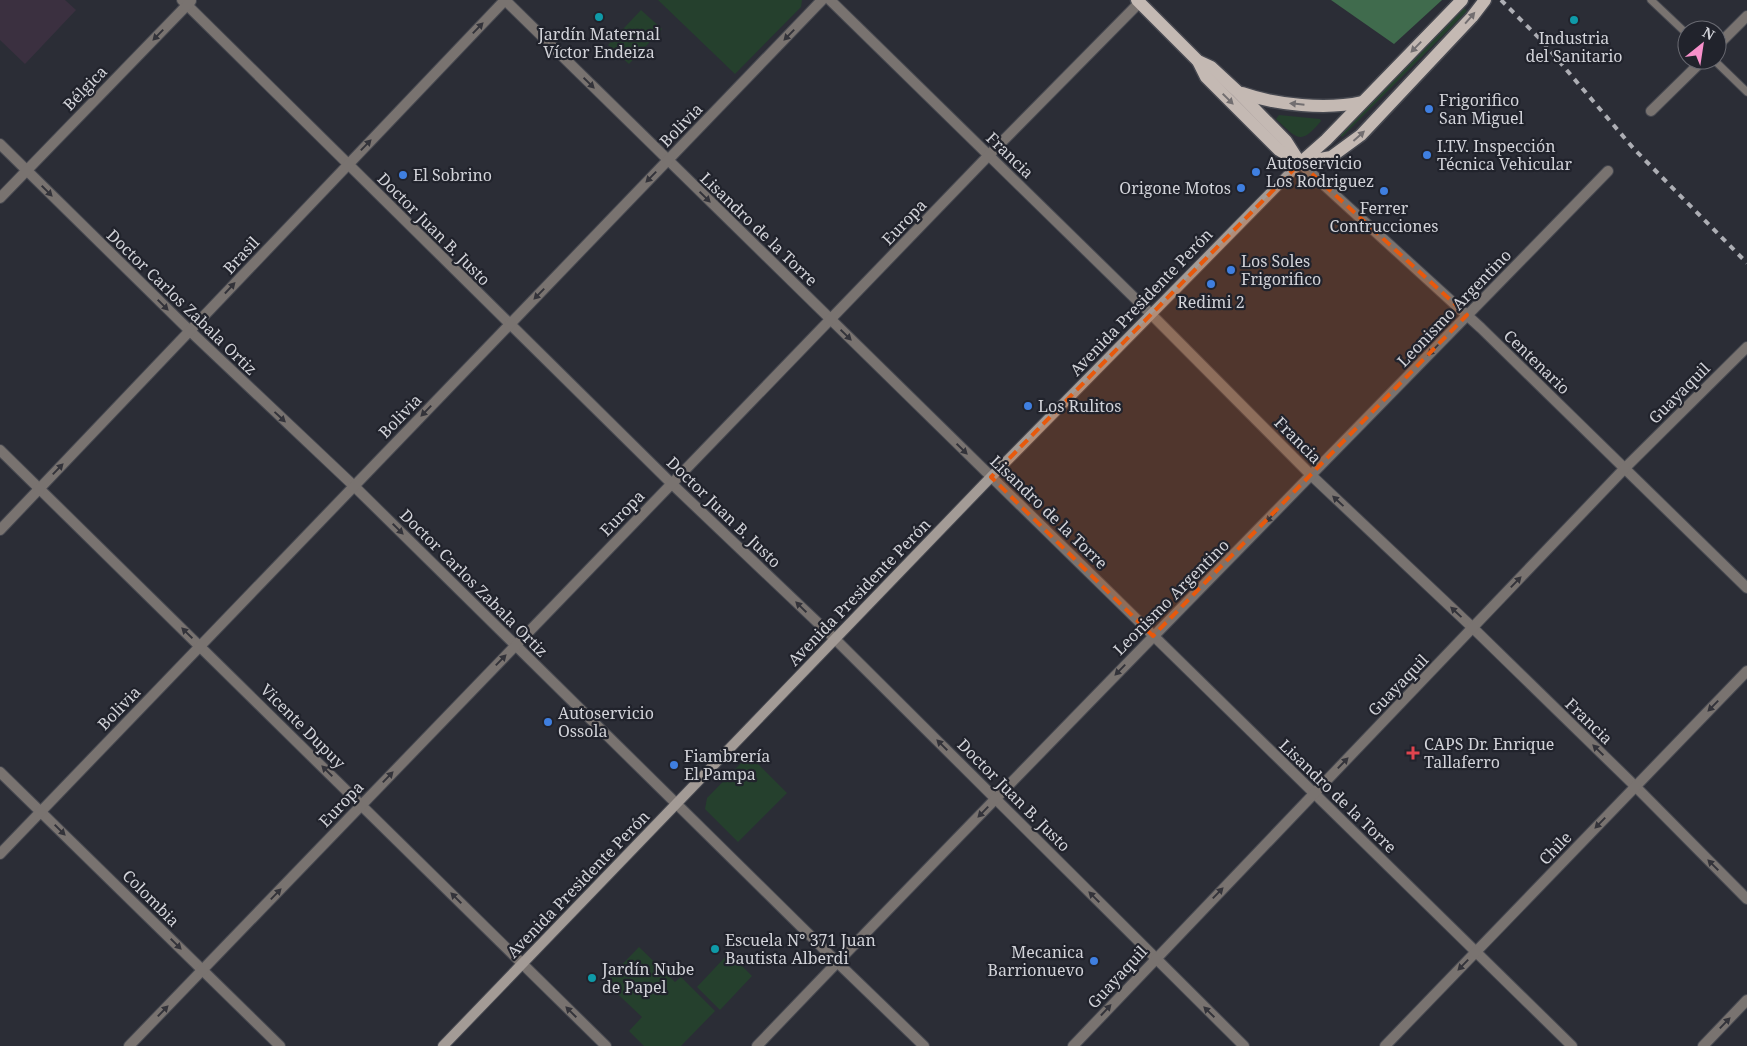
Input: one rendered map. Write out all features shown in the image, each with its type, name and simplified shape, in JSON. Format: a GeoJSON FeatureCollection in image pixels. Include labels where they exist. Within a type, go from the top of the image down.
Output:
{"type":"FeatureCollection","features":[{"type":"Feature","properties":{"kind":"main road","name":"Avenida Presidente Perón"},"geometry":{"type":"LineString","coordinates":[[443,1046],[991,477],[1300,163],[1326,140],[1462,0]]}},
{"type":"Feature","properties":{"kind":"main road"},"geometry":{"type":"LineString","coordinates":[[1138,1],[1198,61],[1206,77],[1279,150],[1300,163],[1331,157],[1361,135],[1485,0]]}},
{"type":"Feature","properties":{"kind":"main road"},"geometry":{"type":"LineString","coordinates":[[1198,61],[1211,67],[1237,91],[1286,141],[1300,163]]}},
{"type":"Feature","properties":{"kind":"main road"},"geometry":{"type":"LineString","coordinates":[[1237,91],[1270,101],[1328,107],[1363,102]]}},
{"type":"Feature","properties":{"kind":"street","name":"Lisandro de la Torre"},"geometry":{"type":"LineString","coordinates":[[505,0],[1572,1046]]}},
{"type":"Feature","properties":{"kind":"street","name":"Brasil"},"geometry":{"type":"LineString","coordinates":[[0,530],[505,0]]}},
{"type":"Feature","properties":{"kind":"street","name":"Bolivia"},"geometry":{"type":"LineString","coordinates":[[0,854],[822,0]]}},
{"type":"Feature","properties":{"kind":"street","name":"Francia"},"geometry":{"type":"LineString","coordinates":[[830,0],[1152,315],[1312,476],[1473,628],[1636,787],[1747,899]]}},
{"type":"Feature","properties":{"kind":"street","name":"Europa"},"geometry":{"type":"LineString","coordinates":[[129,1046],[1138,1]]}},
{"type":"Feature","properties":{"kind":"street","name":"Doctor Juan B. Justo"},"geometry":{"type":"LineString","coordinates":[[187,2],[347,165],[671,483],[836,640],[1244,1046]]}},
{"type":"Feature","properties":{"kind":"street","name":"Bélgica"},"geometry":{"type":"LineString","coordinates":[[0,198],[187,2]]}},
{"type":"Feature","properties":{"kind":"street"},"geometry":{"type":"LineString","coordinates":[[1727,36],[1747,16]]}},
{"type":"Feature","properties":{"kind":"street"},"geometry":{"type":"LineString","coordinates":[[1651,112],[1693,70]]}},
{"type":"Feature","properties":{"kind":"street","name":"Doctor Carlos Zabala Ortiz"},"geometry":{"type":"LineString","coordinates":[[0,144],[190,331],[354,486],[924,1046]]}},
{"type":"Feature","properties":{"kind":"street","name":"Centenario"},"geometry":{"type":"LineString","coordinates":[[1300,163],[1467,315],[1747,588]]}},
{"type":"Feature","properties":{"kind":"street","name":"Leonismo Argentino"},"geometry":{"type":"LineString","coordinates":[[757,1046],[1153,636],[1312,476],[1608,171]]}},
{"type":"Feature","properties":{"kind":"street","name":"Guayaquil"},"geometry":{"type":"LineString","coordinates":[[1073,1046],[1626,468],[1747,347]]}},
{"type":"Feature","properties":{"kind":"street","name":"Vicente Dupuy"},"geometry":{"type":"LineString","coordinates":[[0,450],[606,1046]]}},
{"type":"Feature","properties":{"kind":"street","name":"Chile"},"geometry":{"type":"LineString","coordinates":[[1385,1046],[1747,671]]}},
{"type":"Feature","properties":{"kind":"street","name":"Colombia"},"geometry":{"type":"LineString","coordinates":[[0,772],[280,1046]]}},
{"type":"Feature","properties":{"kind":"street"},"geometry":{"type":"LineString","coordinates":[[1703,1046],[1747,1000]]}},
{"type":"Feature","properties":{"kind":"lane"},"geometry":{"type":"LineString","coordinates":[[1651,0],[1677,25]]}},
{"type":"Feature","properties":{"kind":"lane"},"geometry":{"type":"LineString","coordinates":[[1724,70],[1747,92]]}},
{"type":"Feature","properties":{"kind":"highlighted area"},"geometry":{"type":"Polygon","coordinates":[[[1300,163],[1467,315],[1153,636],[991,477],[1300,163]]]}},
{"type":"Feature","properties":{"kind":"shaded area"},"geometry":{"type":"Polygon","coordinates":[[[0,0],[65,0],[76,10],[25,64],[0,40],[0,0]]]}},
{"type":"Feature","properties":{"kind":"green space"},"geometry":{"type":"Polygon","coordinates":[[[658,0],[802,0],[801,7],[735,74],[658,0]]]}},
{"type":"Feature","properties":{"kind":"green space"},"geometry":{"type":"Polygon","coordinates":[[[1331,0],[1442,0],[1394,44],[1331,0]]]}},
{"type":"Feature","properties":{"kind":"green space"},"geometry":{"type":"Polygon","coordinates":[[[1463,7],[1467,11],[1342,137],[1339,134],[1463,7]]]}},
{"type":"Feature","properties":{"kind":"green space"},"geometry":{"type":"Polygon","coordinates":[[[641,10],[662,29],[629,64],[608,45],[641,10]]]}},
{"type":"Feature","properties":{"kind":"green space"},"geometry":{"type":"Polygon","coordinates":[[[1279,115],[1320,119],[1321,121],[1308,134],[1299,137],[1294,135],[1276,119],[1279,115]]]}},
{"type":"Feature","properties":{"kind":"green space"},"geometry":{"type":"Polygon","coordinates":[[[749,755],[787,793],[738,842],[705,809],[707,798],[749,755]]]}},
{"type":"Feature","properties":{"kind":"green space"},"geometry":{"type":"Polygon","coordinates":[[[639,947],[675,982],[681,977],[715,1011],[681,1046],[644,1046],[629,1031],[642,1017],[605,982],[639,947]]]}},
{"type":"Feature","properties":{"kind":"green space"},"geometry":{"type":"Polygon","coordinates":[[[729,953],[752,976],[720,1010],[697,987],[729,953]]]}},
{"type":"Feature","properties":{"kind":"railway"},"geometry":{"type":"LineString","coordinates":[[1501,0],[1541,40],[1634,149],[1747,263]]}},
{"type":"Feature","properties":{"kind":"place","name":"Jardín Maternal Víctor Endeiza"},"geometry":{"type":"Point","coordinates":[599,17]}},
{"type":"Feature","properties":{"kind":"place","name":"Industria del Sanitario"},"geometry":{"type":"Point","coordinates":[1574,20]}},
{"type":"Feature","properties":{"kind":"place","name":"Frigorifico San Miguel"},"geometry":{"type":"Point","coordinates":[1429,109]}},
{"type":"Feature","properties":{"kind":"place","name":"I.T.V. Inspección Técnica Vehicular"},"geometry":{"type":"Point","coordinates":[1427,155]}},
{"type":"Feature","properties":{"kind":"place","name":"Autoservicio Los Rodriguez"},"geometry":{"type":"Point","coordinates":[1256,172]}},
{"type":"Feature","properties":{"kind":"place","name":"El Sobrino"},"geometry":{"type":"Point","coordinates":[403,175]}},
{"type":"Feature","properties":{"kind":"place","name":"Origone Motos"},"geometry":{"type":"Point","coordinates":[1241,188]}},
{"type":"Feature","properties":{"kind":"place","name":"Ferrer Contrucciones"},"geometry":{"type":"Point","coordinates":[1384,191]}},
{"type":"Feature","properties":{"kind":"place","name":"Los Soles Frigorifico"},"geometry":{"type":"Point","coordinates":[1231,270]}},
{"type":"Feature","properties":{"kind":"place","name":"Redimi 2"},"geometry":{"type":"Point","coordinates":[1211,284]}},
{"type":"Feature","properties":{"kind":"place","name":"Los Rulitos"},"geometry":{"type":"Point","coordinates":[1028,406]}},
{"type":"Feature","properties":{"kind":"place","name":"Autoservicio Ossola"},"geometry":{"type":"Point","coordinates":[548,722]}},
{"type":"Feature","properties":{"kind":"place","name":"CAPS Dr. Enrique Tallaferro"},"geometry":{"type":"Point","coordinates":[1413,753]}},
{"type":"Feature","properties":{"kind":"place","name":"Fiambrería El Pampa"},"geometry":{"type":"Point","coordinates":[674,765]}},
{"type":"Feature","properties":{"kind":"place","name":"Escuela N° 371 Juan Bautista Alberdi"},"geometry":{"type":"Point","coordinates":[715,949]}},
{"type":"Feature","properties":{"kind":"place","name":"Mecanica Barrionuevo"},"geometry":{"type":"Point","coordinates":[1094,961]}},
{"type":"Feature","properties":{"kind":"place","name":"Jardín Nube de Papel"},"geometry":{"type":"Point","coordinates":[592,978]}}]}
